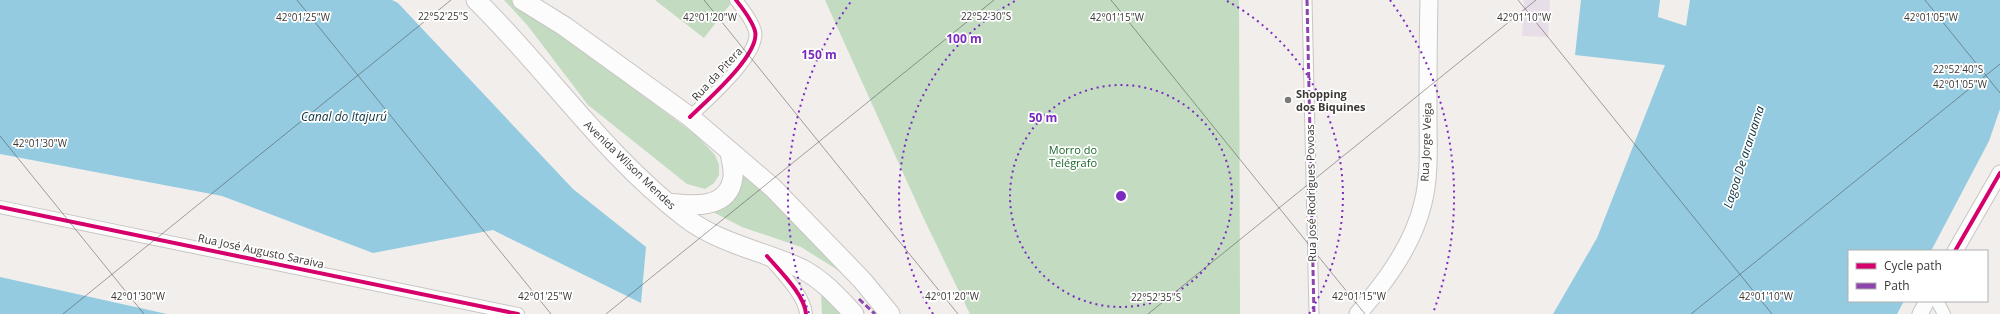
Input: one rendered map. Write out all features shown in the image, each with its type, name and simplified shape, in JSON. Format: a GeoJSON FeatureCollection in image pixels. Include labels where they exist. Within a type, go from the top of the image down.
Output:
{"type":"FeatureCollection","features":[{"type":"Feature","properties":{"kind":"main road","name":"Avenida Wilson Mendes"},"geometry":{"type":"LineString","coordinates":[[476,0],[522,48],[598,137],[666,202],[700,227],[716,236],[802,269],[830,288],[855,314]]}},
{"type":"Feature","properties":{"kind":"main road"},"geometry":{"type":"LineString","coordinates":[[522,0],[564,26],[690,117],[774,188],[862,280],[890,314]]}},
{"type":"Feature","properties":{"kind":"main road","name":"Rua Jorge Veiga"},"geometry":{"type":"LineString","coordinates":[[1358,314],[1387,278],[1401,257],[1424,202],[1428,166],[1429,0]]}},
{"type":"Feature","properties":{"kind":"main road"},"geometry":{"type":"LineString","coordinates":[[666,202],[695,206],[714,202],[723,196],[729,190],[733,176],[730,152]]}},
{"type":"Feature","properties":{"kind":"main road"},"geometry":{"type":"LineString","coordinates":[[855,314],[862,280]]}},
{"type":"Feature","properties":{"kind":"street","name":"Rua da Pitera"},"geometry":{"type":"LineString","coordinates":[[690,117],[730,77],[754,46],[755,31],[736,0]]}},
{"type":"Feature","properties":{"kind":"street","name":"Rua José Rodrigues Povoas"},"geometry":{"type":"LineString","coordinates":[[1307,0],[1314,314]]}},
{"type":"Feature","properties":{"kind":"street"},"geometry":{"type":"LineString","coordinates":[[1956,250],[2000,173]]}},
{"type":"Feature","properties":{"kind":"street","name":"Rua José Augusto Saraiva"},"geometry":{"type":"LineString","coordinates":[[0,207],[518,314]]}},
{"type":"Feature","properties":{"kind":"street"},"geometry":{"type":"LineString","coordinates":[[767,256],[792,285],[806,309],[806,314]]}},
{"type":"Feature","properties":{"kind":"street"},"geometry":{"type":"LineString","coordinates":[[1920,314],[1926,302]]}},
{"type":"Feature","properties":{"kind":"street"},"geometry":{"type":"LineString","coordinates":[[1938,302],[1944,314]]}},
{"type":"Feature","properties":{"kind":"green space"},"geometry":{"type":"Polygon","coordinates":[[[504,0],[512,0],[697,136],[715,155],[719,165],[719,175],[714,183],[705,189],[687,184],[588,105],[528,26],[504,0]]]}},
{"type":"Feature","properties":{"kind":"green space"},"geometry":{"type":"Polygon","coordinates":[[[655,0],[730,0],[732,2],[704,38],[655,0]]]}},
{"type":"Feature","properties":{"kind":"green space","name":"Morro do Telégrafo"},"geometry":{"type":"Polygon","coordinates":[[[825,0],[1239,0],[1240,314],[970,314],[924,219],[825,0]]]}},
{"type":"Feature","properties":{"kind":"green space"},"geometry":{"type":"Polygon","coordinates":[[[745,169],[849,277],[801,247],[742,227],[709,210],[739,190],[745,169]]]}},
{"type":"Feature","properties":{"kind":"green space"},"geometry":{"type":"Polygon","coordinates":[[[821,291],[846,314],[822,314],[821,291]]]}},
{"type":"Feature","properties":{"kind":"water","name":"Canal do Itajurú"},"geometry":{"type":"Polygon","coordinates":[[[0,0],[392,0],[398,3],[573,189],[646,247],[641,303],[493,230],[373,253],[222,196],[0,154],[0,0]]]}},
{"type":"Feature","properties":{"kind":"water","name":"Lagoa De araruama"},"geometry":{"type":"Polygon","coordinates":[[[1581,0],[1660,0],[1658,17],[1686,26],[1690,0],[2000,0],[2000,109],[1989,141],[1932,250],[1848,250],[1848,302],[1903,302],[1897,314],[1553,314],[1597,238],[1665,65],[1575,55],[1581,0]]]}},
{"type":"Feature","properties":{"kind":"water"},"geometry":{"type":"Polygon","coordinates":[[[0,277],[167,314],[0,314],[0,277]]]}},
{"type":"Feature","properties":{"kind":"building"},"geometry":{"type":"Polygon","coordinates":[[[1524,0],[1550,0],[1548,37],[1522,36],[1524,0]]]}},
{"type":"Feature","properties":{"kind":"marked path"},"geometry":{"type":"LineString","coordinates":[[1307,0],[1314,314]]}},
{"type":"Feature","properties":{"kind":"marked path"},"geometry":{"type":"LineString","coordinates":[[859,299],[875,314]]}},
{"type":"Feature","properties":{"kind":"cycle path"},"geometry":{"type":"LineString","coordinates":[[690,117],[731,77],[750,52],[755,41],[755,31],[752,23],[736,0]]}},
{"type":"Feature","properties":{"kind":"cycle path"},"geometry":{"type":"LineString","coordinates":[[1956,250],[2000,173]]}},
{"type":"Feature","properties":{"kind":"cycle path"},"geometry":{"type":"LineString","coordinates":[[0,207],[518,314]]}},
{"type":"Feature","properties":{"kind":"cycle path"},"geometry":{"type":"LineString","coordinates":[[767,256],[796,291],[805,307],[806,314]]}},
{"type":"Feature","properties":{"kind":"place","name":"Shopping dos Biquines"},"geometry":{"type":"Point","coordinates":[1288,100]}}]}
